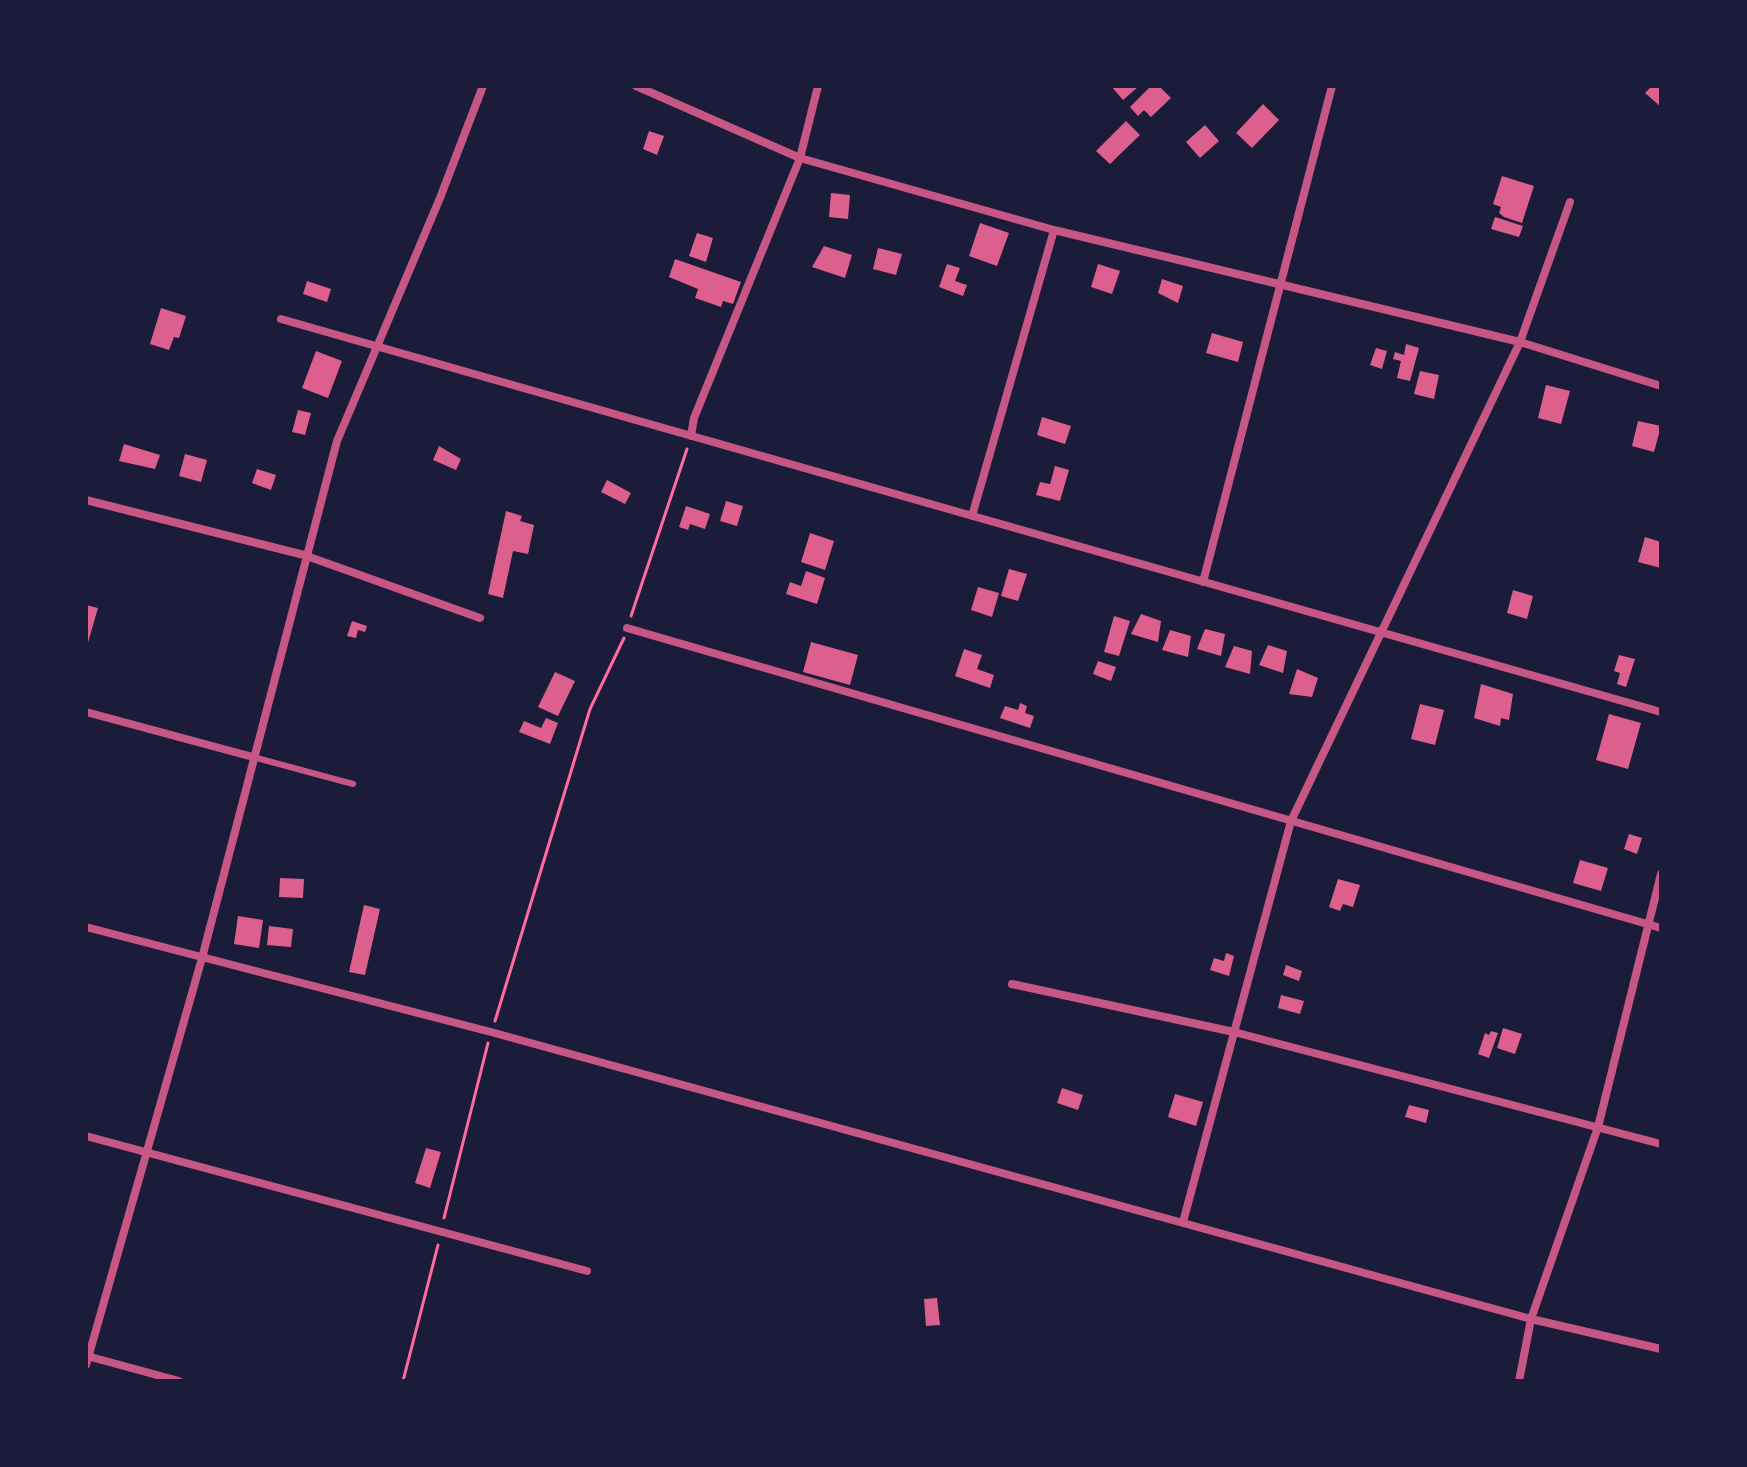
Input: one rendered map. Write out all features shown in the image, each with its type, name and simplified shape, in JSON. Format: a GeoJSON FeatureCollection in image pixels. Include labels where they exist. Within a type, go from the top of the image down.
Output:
{"type":"FeatureCollection","features":[{"type":"Feature","properties":{"kind":"street"},"geometry":{"type":"LineString","coordinates":[[179,1381],[87,1359],[202,958],[304,555],[337,441],[440,198],[483,86]]}},
{"type":"Feature","properties":{"kind":"street"},"geometry":{"type":"LineString","coordinates":[[636,86],[800,158],[1054,230],[1520,342],[1661,386]]}},
{"type":"Feature","properties":{"kind":"street"},"geometry":{"type":"LineString","coordinates":[[691,436],[694,418],[800,158],[818,86]]}},
{"type":"Feature","properties":{"kind":"street"},"geometry":{"type":"LineString","coordinates":[[1203,582],[1332,86]]}},
{"type":"Feature","properties":{"kind":"street"},"geometry":{"type":"LineString","coordinates":[[1183,1222],[1291,821],[1520,342],[1570,202]]}},
{"type":"Feature","properties":{"kind":"street"},"geometry":{"type":"LineString","coordinates":[[972,516],[1054,230]]}},
{"type":"Feature","properties":{"kind":"street"},"geometry":{"type":"LineString","coordinates":[[281,319],[1661,712]]}},
{"type":"Feature","properties":{"kind":"street"},"geometry":{"type":"LineString","coordinates":[[86,500],[304,555],[480,618]]}},
{"type":"Feature","properties":{"kind":"street"},"geometry":{"type":"LineString","coordinates":[[627,628],[1661,928]]}},
{"type":"Feature","properties":{"kind":"street"},"geometry":{"type":"LineString","coordinates":[[86,712],[253,757]]}},
{"type":"Feature","properties":{"kind":"street"},"geometry":{"type":"LineString","coordinates":[[1519,1381],[1531,1319],[1598,1127],[1661,874]]}},
{"type":"Feature","properties":{"kind":"street"},"geometry":{"type":"LineString","coordinates":[[86,927],[491,1032],[1531,1319],[1661,1349]]}},
{"type":"Feature","properties":{"kind":"street"},"geometry":{"type":"LineString","coordinates":[[1012,984],[1234,1032],[1661,1144]]}},
{"type":"Feature","properties":{"kind":"street"},"geometry":{"type":"LineString","coordinates":[[86,1136],[587,1271]]}},
{"type":"Feature","properties":{"kind":"lane"},"geometry":{"type":"LineString","coordinates":[[253,757],[353,784]]}},
{"type":"Feature","properties":{"kind":"path"},"geometry":{"type":"LineString","coordinates":[[590,709],[617,659],[691,436]]}},
{"type":"Feature","properties":{"kind":"building"},"geometry":{"type":"Polygon","coordinates":[[[1111,86],[1139,86],[1123,100],[1111,86]]]}},
{"type":"Feature","properties":{"kind":"building"},"geometry":{"type":"Polygon","coordinates":[[[1151,86],[1159,86],[1171,98],[1151,117],[1144,110],[1138,116],[1130,107],[1151,86]]]}},
{"type":"Feature","properties":{"kind":"building"},"geometry":{"type":"Polygon","coordinates":[[[1652,86],[1661,86],[1661,107],[1645,93],[1652,86]]]}},
{"type":"Feature","properties":{"kind":"building"},"geometry":{"type":"Polygon","coordinates":[[[1263,104],[1279,120],[1252,148],[1236,133],[1263,104]]]}},
{"type":"Feature","properties":{"kind":"building"},"geometry":{"type":"Polygon","coordinates":[[[1126,121],[1140,135],[1110,164],[1096,151],[1126,121]]]}},
{"type":"Feature","properties":{"kind":"building"},"geometry":{"type":"Polygon","coordinates":[[[1205,125],[1219,141],[1200,158],[1186,142],[1205,125]]]}},
{"type":"Feature","properties":{"kind":"building"},"geometry":{"type":"Polygon","coordinates":[[[649,131],[664,136],[657,155],[643,149],[649,131]]]}},
{"type":"Feature","properties":{"kind":"building"},"geometry":{"type":"Polygon","coordinates":[[[1502,176],[1534,186],[1522,223],[1504,217],[1499,213],[1501,207],[1493,204],[1502,176]]]}},
{"type":"Feature","properties":{"kind":"building"},"geometry":{"type":"Polygon","coordinates":[[[831,193],[850,195],[848,219],[829,217],[831,193]]]}},
{"type":"Feature","properties":{"kind":"building"},"geometry":{"type":"Polygon","coordinates":[[[1495,217],[1523,226],[1519,237],[1491,229],[1495,217]]]}},
{"type":"Feature","properties":{"kind":"building"},"geometry":{"type":"Polygon","coordinates":[[[980,223],[1009,233],[997,266],[969,256],[980,223]]]}},
{"type":"Feature","properties":{"kind":"building"},"geometry":{"type":"Polygon","coordinates":[[[697,233],[713,238],[706,262],[689,256],[697,233]]]}},
{"type":"Feature","properties":{"kind":"building"},"geometry":{"type":"Polygon","coordinates":[[[824,246],[852,255],[845,278],[812,267],[824,246]]]}},
{"type":"Feature","properties":{"kind":"building"},"geometry":{"type":"Polygon","coordinates":[[[878,248],[902,254],[896,275],[873,269],[878,248]]]}},
{"type":"Feature","properties":{"kind":"building"},"geometry":{"type":"Polygon","coordinates":[[[675,259],[741,282],[733,304],[723,301],[721,307],[695,298],[698,289],[669,277],[675,259]]]}},
{"type":"Feature","properties":{"kind":"building"},"geometry":{"type":"Polygon","coordinates":[[[947,264],[960,268],[955,281],[967,285],[963,296],[939,287],[947,264]]]}},
{"type":"Feature","properties":{"kind":"building"},"geometry":{"type":"Polygon","coordinates":[[[1098,264],[1120,271],[1112,294],[1091,287],[1098,264]]]}},
{"type":"Feature","properties":{"kind":"building"},"geometry":{"type":"Polygon","coordinates":[[[1162,279],[1183,286],[1178,303],[1158,293],[1162,279]]]}},
{"type":"Feature","properties":{"kind":"building"},"geometry":{"type":"Polygon","coordinates":[[[307,281],[331,289],[327,302],[303,294],[307,281]]]}},
{"type":"Feature","properties":{"kind":"building"},"geometry":{"type":"Polygon","coordinates":[[[161,308],[186,316],[179,338],[174,337],[169,350],[150,344],[161,308]]]}},
{"type":"Feature","properties":{"kind":"building"},"geometry":{"type":"Polygon","coordinates":[[[1212,333],[1243,342],[1238,362],[1206,353],[1212,333]]]}},
{"type":"Feature","properties":{"kind":"building"},"geometry":{"type":"Polygon","coordinates":[[[1406,344],[1419,348],[1410,381],[1397,378],[1401,361],[1393,359],[1395,352],[1404,355],[1406,344]]]}},
{"type":"Feature","properties":{"kind":"building"},"geometry":{"type":"Polygon","coordinates":[[[1376,348],[1387,351],[1382,369],[1370,365],[1376,348]]]}},
{"type":"Feature","properties":{"kind":"building"},"geometry":{"type":"Polygon","coordinates":[[[316,351],[342,361],[328,398],[302,388],[316,351]]]}},
{"type":"Feature","properties":{"kind":"building"},"geometry":{"type":"Polygon","coordinates":[[[1420,371],[1439,375],[1434,399],[1414,394],[1420,371]]]}},
{"type":"Feature","properties":{"kind":"building"},"geometry":{"type":"Polygon","coordinates":[[[1546,385],[1570,391],[1561,424],[1538,418],[1546,385]]]}},
{"type":"Feature","properties":{"kind":"building"},"geometry":{"type":"Polygon","coordinates":[[[298,410],[311,413],[305,435],[292,432],[298,410]]]}},
{"type":"Feature","properties":{"kind":"building"},"geometry":{"type":"Polygon","coordinates":[[[1042,417],[1071,426],[1065,444],[1037,435],[1042,417]]]}},
{"type":"Feature","properties":{"kind":"building"},"geometry":{"type":"Polygon","coordinates":[[[1638,421],[1661,426],[1654,452],[1632,446],[1638,421]]]}},
{"type":"Feature","properties":{"kind":"building"},"geometry":{"type":"Polygon","coordinates":[[[124,444],[160,455],[155,469],[119,461],[124,444]]]}},
{"type":"Feature","properties":{"kind":"building"},"geometry":{"type":"Polygon","coordinates":[[[439,446],[461,459],[456,470],[433,460],[439,446]]]}},
{"type":"Feature","properties":{"kind":"building"},"geometry":{"type":"Polygon","coordinates":[[[185,454],[207,460],[201,482],[179,476],[185,454]]]}},
{"type":"Feature","properties":{"kind":"building"},"geometry":{"type":"Polygon","coordinates":[[[1055,466],[1069,470],[1060,501],[1036,495],[1040,482],[1050,484],[1055,466]]]}},
{"type":"Feature","properties":{"kind":"building"},"geometry":{"type":"Polygon","coordinates":[[[257,469],[276,475],[271,490],[252,483],[257,469]]]}},
{"type":"Feature","properties":{"kind":"building"},"geometry":{"type":"Polygon","coordinates":[[[607,480],[631,493],[625,504],[601,492],[607,480]]]}},
{"type":"Feature","properties":{"kind":"building"},"geometry":{"type":"Polygon","coordinates":[[[726,501],[743,506],[737,526],[720,521],[726,501]]]}},
{"type":"Feature","properties":{"kind":"building"},"geometry":{"type":"Polygon","coordinates":[[[686,506],[710,514],[705,529],[690,524],[688,530],[679,527],[686,506]]]}},
{"type":"Feature","properties":{"kind":"building"},"geometry":{"type":"Polygon","coordinates":[[[506,511],[522,516],[520,521],[534,525],[528,554],[513,551],[503,598],[488,594],[506,511]]]}},
{"type":"Feature","properties":{"kind":"building"},"geometry":{"type":"Polygon","coordinates":[[[810,533],[834,541],[825,570],[801,562],[810,533]]]}},
{"type":"Feature","properties":{"kind":"building"},"geometry":{"type":"Polygon","coordinates":[[[1645,537],[1661,542],[1661,568],[1638,562],[1645,537]]]}},
{"type":"Feature","properties":{"kind":"building"},"geometry":{"type":"Polygon","coordinates":[[[1009,569],[1027,574],[1018,601],[1001,596],[1009,569]]]}},
{"type":"Feature","properties":{"kind":"building"},"geometry":{"type":"Polygon","coordinates":[[[806,571],[825,578],[817,604],[786,594],[790,582],[801,586],[806,571]]]}},
{"type":"Feature","properties":{"kind":"building"},"geometry":{"type":"Polygon","coordinates":[[[978,587],[999,593],[992,617],[971,610],[978,587]]]}},
{"type":"Feature","properties":{"kind":"building"},"geometry":{"type":"Polygon","coordinates":[[[1513,590],[1533,596],[1527,619],[1507,613],[1513,590]]]}},
{"type":"Feature","properties":{"kind":"building"},"geometry":{"type":"Polygon","coordinates":[[[86,605],[98,608],[87,646],[86,646],[86,605]]]}},
{"type":"Feature","properties":{"kind":"building"},"geometry":{"type":"Polygon","coordinates":[[[1141,614],[1161,621],[1158,642],[1131,634],[1141,614]]]}},
{"type":"Feature","properties":{"kind":"building"},"geometry":{"type":"Polygon","coordinates":[[[1114,616],[1130,621],[1119,656],[1104,652],[1114,616]]]}},
{"type":"Feature","properties":{"kind":"building"},"geometry":{"type":"Polygon","coordinates":[[[352,621],[367,626],[365,632],[358,630],[356,638],[347,636],[352,621]]]}},
{"type":"Feature","properties":{"kind":"building"},"geometry":{"type":"Polygon","coordinates":[[[1205,629],[1225,634],[1221,656],[1197,649],[1205,629]]]}},
{"type":"Feature","properties":{"kind":"building"},"geometry":{"type":"Polygon","coordinates":[[[1170,630],[1191,636],[1188,657],[1162,650],[1170,630]]]}},
{"type":"Feature","properties":{"kind":"building"},"geometry":{"type":"Polygon","coordinates":[[[811,642],[858,655],[850,685],[803,672],[811,642]]]}},
{"type":"Feature","properties":{"kind":"building"},"geometry":{"type":"Polygon","coordinates":[[[1268,645],[1287,651],[1283,673],[1259,665],[1268,645]]]}},
{"type":"Feature","properties":{"kind":"building"},"geometry":{"type":"Polygon","coordinates":[[[1234,646],[1252,651],[1250,674],[1225,667],[1234,646]]]}},
{"type":"Feature","properties":{"kind":"building"},"geometry":{"type":"Polygon","coordinates":[[[964,649],[982,655],[977,669],[994,675],[990,688],[955,676],[964,649]]]}},
{"type":"Feature","properties":{"kind":"building"},"geometry":{"type":"Polygon","coordinates":[[[1619,655],[1635,659],[1626,687],[1617,684],[1620,673],[1614,671],[1619,655]]]}},
{"type":"Feature","properties":{"kind":"building"},"geometry":{"type":"Polygon","coordinates":[[[1098,661],[1116,667],[1111,681],[1093,674],[1098,661]]]}},
{"type":"Feature","properties":{"kind":"building"},"geometry":{"type":"Polygon","coordinates":[[[1297,669],[1318,678],[1312,697],[1289,694],[1297,669]]]}},
{"type":"Feature","properties":{"kind":"building"},"geometry":{"type":"Polygon","coordinates":[[[555,672],[575,681],[558,716],[538,707],[555,672]]]}},
{"type":"Feature","properties":{"kind":"building"},"geometry":{"type":"Polygon","coordinates":[[[1481,684],[1513,694],[1509,720],[1501,718],[1500,726],[1474,718],[1481,684]]]}},
{"type":"Feature","properties":{"kind":"building"},"geometry":{"type":"Polygon","coordinates":[[[1020,703],[1027,706],[1025,713],[1034,716],[1030,728],[1000,718],[1005,706],[1018,710],[1020,703]]]}},
{"type":"Feature","properties":{"kind":"building"},"geometry":{"type":"Polygon","coordinates":[[[1420,704],[1444,710],[1435,745],[1411,739],[1420,704]]]}},
{"type":"Feature","properties":{"kind":"building"},"geometry":{"type":"Polygon","coordinates":[[[1609,714],[1641,723],[1628,769],[1596,760],[1609,714]]]}},
{"type":"Feature","properties":{"kind":"building"},"geometry":{"type":"Polygon","coordinates":[[[546,718],[558,723],[550,744],[519,732],[524,721],[541,728],[546,718]]]}},
{"type":"Feature","properties":{"kind":"building"},"geometry":{"type":"Polygon","coordinates":[[[1629,834],[1642,838],[1637,854],[1624,849],[1629,834]]]}},
{"type":"Feature","properties":{"kind":"building"},"geometry":{"type":"Polygon","coordinates":[[[1580,860],[1608,868],[1601,891],[1573,883],[1580,860]]]}},
{"type":"Feature","properties":{"kind":"building"},"geometry":{"type":"Polygon","coordinates":[[[280,878],[304,879],[303,898],[279,897],[280,878]]]}},
{"type":"Feature","properties":{"kind":"building"},"geometry":{"type":"Polygon","coordinates":[[[1338,879],[1360,885],[1353,907],[1343,904],[1340,911],[1329,907],[1338,879]]]}},
{"type":"Feature","properties":{"kind":"building"},"geometry":{"type":"Polygon","coordinates":[[[364,905],[380,909],[365,975],[349,972],[364,905]]]}},
{"type":"Feature","properties":{"kind":"building"},"geometry":{"type":"Polygon","coordinates":[[[238,916],[263,920],[259,948],[234,944],[238,916]]]}},
{"type":"Feature","properties":{"kind":"building"},"geometry":{"type":"Polygon","coordinates":[[[269,926],[293,929],[291,947],[267,945],[269,926]]]}},
{"type":"Feature","properties":{"kind":"building"},"geometry":{"type":"Polygon","coordinates":[[[1226,953],[1234,956],[1229,976],[1210,970],[1214,958],[1224,961],[1226,953]]]}},
{"type":"Feature","properties":{"kind":"building"},"geometry":{"type":"Polygon","coordinates":[[[1286,965],[1302,971],[1299,981],[1283,975],[1286,965]]]}},
{"type":"Feature","properties":{"kind":"building"},"geometry":{"type":"Polygon","coordinates":[[[1281,995],[1304,1001],[1300,1014],[1278,1008],[1281,995]]]}},
{"type":"Feature","properties":{"kind":"building"},"geometry":{"type":"Polygon","coordinates":[[[1503,1028],[1522,1034],[1515,1054],[1497,1048],[1503,1028]]]}},
{"type":"Feature","properties":{"kind":"building"},"geometry":{"type":"Polygon","coordinates":[[[1491,1031],[1498,1033],[1489,1058],[1478,1054],[1485,1033],[1489,1035],[1491,1031]]]}},
{"type":"Feature","properties":{"kind":"building"},"geometry":{"type":"Polygon","coordinates":[[[1062,1088],[1083,1095],[1078,1110],[1057,1103],[1062,1088]]]}},
{"type":"Feature","properties":{"kind":"building"},"geometry":{"type":"Polygon","coordinates":[[[1175,1094],[1203,1102],[1196,1126],[1168,1117],[1175,1094]]]}},
{"type":"Feature","properties":{"kind":"building"},"geometry":{"type":"Polygon","coordinates":[[[1409,1105],[1429,1110],[1426,1123],[1405,1117],[1409,1105]]]}},
{"type":"Feature","properties":{"kind":"building"},"geometry":{"type":"Polygon","coordinates":[[[426,1148],[441,1152],[430,1188],[415,1183],[426,1148]]]}},
{"type":"Feature","properties":{"kind":"building"},"geometry":{"type":"Polygon","coordinates":[[[937,1298],[940,1325],[926,1326],[924,1299],[937,1298]]]}}]}
